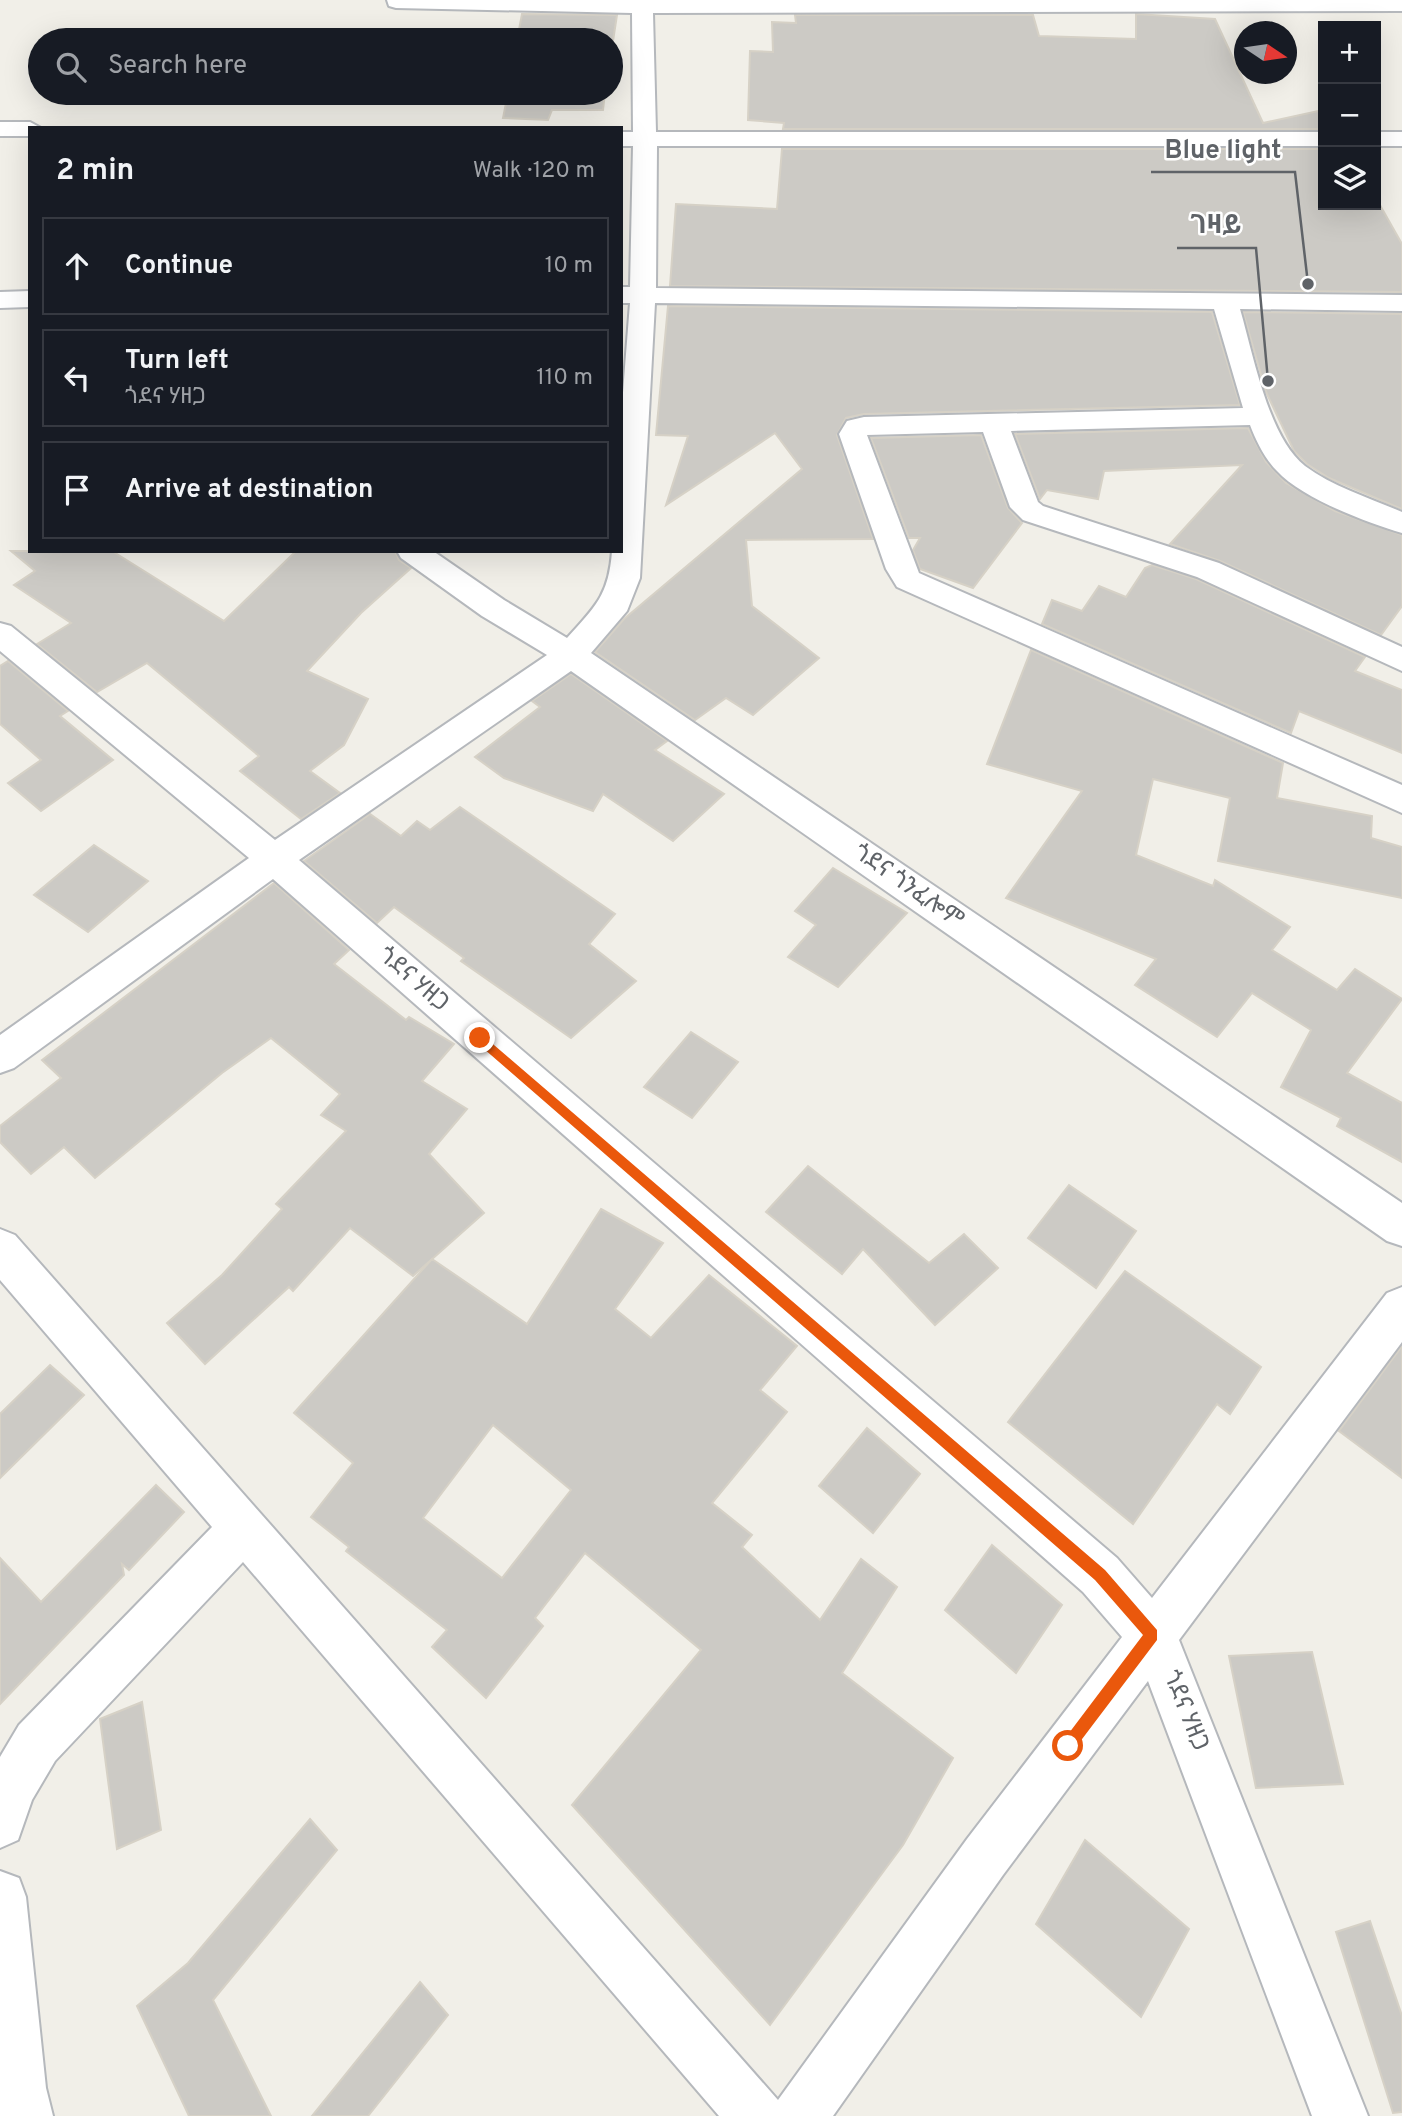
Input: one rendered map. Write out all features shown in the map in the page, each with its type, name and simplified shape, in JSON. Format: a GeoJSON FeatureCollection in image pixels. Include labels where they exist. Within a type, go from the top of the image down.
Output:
{"type":"FeatureCollection","features":[{"type":"Feature","properties":{"kind":"street"},"geometry":{"type":"LineString","coordinates":[[396,2],[1402,5]]}},
{"type":"Feature","properties":{"kind":"street"},"geometry":{"type":"LineString","coordinates":[[0,1056],[274,859],[571,655],[616,603],[625,578],[632,295],[645,140],[645,3]]}},
{"type":"Feature","properties":{"kind":"street"},"geometry":{"type":"LineString","coordinates":[[0,129],[28,129]]}},
{"type":"Feature","properties":{"kind":"street"},"geometry":{"type":"LineString","coordinates":[[623,139],[1318,139]]}},
{"type":"Feature","properties":{"kind":"street"},"geometry":{"type":"LineString","coordinates":[[1381,139],[1402,139]]}},
{"type":"Feature","properties":{"kind":"street"},"geometry":{"type":"LineString","coordinates":[[632,295],[1402,303]]}},
{"type":"Feature","properties":{"kind":"street"},"geometry":{"type":"LineString","coordinates":[[0,300],[28,299]]}},
{"type":"Feature","properties":{"kind":"street"},"geometry":{"type":"LineString","coordinates":[[1225,303],[1261,416],[1286,464],[1299,475],[1402,523]]}},
{"type":"Feature","properties":{"kind":"street"},"geometry":{"type":"LineString","coordinates":[[1261,416],[864,426],[857,427],[853,434],[901,569],[908,579],[1402,800]]}},
{"type":"Feature","properties":{"kind":"street"},"geometry":{"type":"LineString","coordinates":[[994,423],[1025,507],[1033,513],[1208,569],[1402,660]]}},
{"type":"Feature","properties":{"kind":"street","name":"ጎደና ጎንፈሎም"},"geometry":{"type":"LineString","coordinates":[[415,553],[493,608],[571,655],[1402,1227]]}},
{"type":"Feature","properties":{"kind":"street","name":"ጎደና ሃዘጋ"},"geometry":{"type":"LineString","coordinates":[[0,634],[274,859],[1100,1575],[1152,1635],[1175,1684],[1340,2116]]}},
{"type":"Feature","properties":{"kind":"street"},"geometry":{"type":"LineString","coordinates":[[0,1248],[756,2116]]}},
{"type":"Feature","properties":{"kind":"street"},"geometry":{"type":"LineString","coordinates":[[799,2116],[985,1857],[1402,1307]]}},
{"type":"Feature","properties":{"kind":"street"},"geometry":{"type":"LineString","coordinates":[[0,1822],[9,1790],[37,1743],[243,1528]]}},
{"type":"Feature","properties":{"kind":"street"},"geometry":{"type":"LineString","coordinates":[[0,1897],[18,2088],[25,2116]]}},
{"type":"Feature","properties":{"kind":"building"},"geometry":{"type":"Polygon","coordinates":[[[522,14],[617,15],[615,28],[519,28],[522,14]]]}},
{"type":"Feature","properties":{"kind":"building"},"geometry":{"type":"Polygon","coordinates":[[[1136,14],[1215,19],[1234,60],[1234,84],[1245,84],[1263,123],[1318,111],[1318,129],[783,129],[784,123],[748,120],[750,51],[773,52],[772,22],[796,23],[795,15],[1033,15],[1039,36],[1136,39],[1136,14]]]}},
{"type":"Feature","properties":{"kind":"building"},"geometry":{"type":"Polygon","coordinates":[[[506,105],[604,105],[603,110],[552,110],[548,120],[503,118],[506,105]]]}},
{"type":"Feature","properties":{"kind":"building"},"geometry":{"type":"Polygon","coordinates":[[[782,149],[1318,149],[1318,210],[1381,210],[1381,207],[1402,244],[1402,292],[670,286],[676,204],[777,209],[782,149]]]}},
{"type":"Feature","properties":{"kind":"building"},"geometry":{"type":"Polygon","coordinates":[[[668,306],[1212,312],[1240,405],[864,414],[846,418],[837,435],[873,539],[746,540],[752,606],[819,658],[753,715],[726,698],[695,720],[595,652],[624,619],[802,469],[775,433],[666,505],[688,436],[656,435],[668,306]]]}},
{"type":"Feature","properties":{"kind":"building"},"geometry":{"type":"Polygon","coordinates":[[[1243,312],[1402,314],[1402,509],[1329,478],[1307,464],[1294,451],[1266,392],[1243,312]]]}},
{"type":"Feature","properties":{"kind":"building"},"geometry":{"type":"Polygon","coordinates":[[[1248,428],[1266,462],[1286,483],[1335,511],[1402,535],[1402,606],[1381,635],[1220,561],[1170,544],[1242,465],[1104,471],[1098,499],[1047,490],[1040,499],[1015,434],[1248,428]]]}},
{"type":"Feature","properties":{"kind":"building"},"geometry":{"type":"Polygon","coordinates":[[[981,435],[1008,508],[1022,523],[973,588],[920,569],[913,550],[920,538],[909,538],[871,438],[981,435]]]}},
{"type":"Feature","properties":{"kind":"building"},"geometry":{"type":"Polygon","coordinates":[[[11,551],[115,553],[224,621],[294,553],[396,553],[399,560],[411,568],[361,613],[307,671],[368,699],[344,745],[310,771],[340,793],[301,819],[240,771],[259,756],[147,663],[97,692],[37,644],[71,623],[14,585],[35,571],[11,551]]]}},
{"type":"Feature","properties":{"kind":"building"},"geometry":{"type":"Polygon","coordinates":[[[1152,565],[1196,579],[1365,657],[1355,671],[1402,690],[1402,753],[1299,711],[1291,733],[1042,624],[1052,600],[1082,611],[1099,586],[1126,597],[1145,568],[1152,565]]]}},
{"type":"Feature","properties":{"kind":"building"},"geometry":{"type":"Polygon","coordinates":[[[1031,650],[1283,763],[1277,798],[1372,816],[1371,838],[1402,847],[1402,898],[1218,861],[1230,798],[1153,779],[1136,855],[1213,886],[1215,880],[1290,927],[1272,950],[1337,990],[1355,969],[1402,999],[1347,1073],[1402,1103],[1402,1162],[1337,1126],[1341,1118],[1281,1087],[1311,1030],[1252,993],[1217,1037],[1135,985],[1156,959],[1006,898],[1082,791],[987,764],[1031,650]]]}},
{"type":"Feature","properties":{"kind":"building"},"geometry":{"type":"Polygon","coordinates":[[[8,661],[68,711],[60,716],[113,760],[41,811],[8,783],[41,760],[0,724],[0,666],[8,661]]]}},
{"type":"Feature","properties":{"kind":"building"},"geometry":{"type":"Polygon","coordinates":[[[571,674],[667,741],[655,750],[724,794],[673,841],[603,794],[593,811],[504,778],[475,757],[540,707],[532,701],[571,674]]]}},
{"type":"Feature","properties":{"kind":"building"},"geometry":{"type":"Polygon","coordinates":[[[460,807],[615,914],[589,944],[636,981],[571,1038],[461,961],[464,958],[394,907],[377,923],[304,861],[370,814],[401,836],[417,821],[430,830],[460,807]]]}},
{"type":"Feature","properties":{"kind":"building"},"geometry":{"type":"Polygon","coordinates":[[[94,845],[148,881],[88,932],[34,895],[94,845]]]}},
{"type":"Feature","properties":{"kind":"building"},"geometry":{"type":"Polygon","coordinates":[[[833,868],[907,913],[838,987],[788,957],[816,925],[795,911],[833,868]]]}},
{"type":"Feature","properties":{"kind":"building"},"geometry":{"type":"Polygon","coordinates":[[[274,883],[349,950],[334,964],[406,1020],[409,1017],[454,1044],[422,1081],[467,1109],[429,1154],[484,1213],[413,1276],[350,1228],[293,1291],[289,1287],[205,1364],[167,1323],[222,1275],[282,1209],[276,1204],[346,1131],[321,1115],[340,1094],[271,1038],[222,1073],[95,1178],[64,1147],[31,1174],[0,1142],[0,1126],[61,1078],[42,1060],[274,883]]]}},
{"type":"Feature","properties":{"kind":"building"},"geometry":{"type":"Polygon","coordinates":[[[691,1032],[738,1062],[692,1118],[644,1087],[691,1032]]]}},
{"type":"Feature","properties":{"kind":"building"},"geometry":{"type":"Polygon","coordinates":[[[808,1166],[929,1263],[964,1234],[998,1268],[935,1325],[863,1249],[842,1274],[766,1212],[808,1166]]]}},
{"type":"Feature","properties":{"kind":"building"},"geometry":{"type":"Polygon","coordinates":[[[1069,1185],[1136,1231],[1096,1288],[1028,1238],[1069,1185]]]}},
{"type":"Feature","properties":{"kind":"building"},"geometry":{"type":"Polygon","coordinates":[[[601,1209],[663,1243],[615,1309],[651,1338],[709,1275],[797,1346],[760,1390],[787,1412],[712,1503],[752,1535],[742,1547],[820,1620],[861,1559],[897,1587],[842,1673],[953,1758],[903,1845],[770,2025],[572,1805],[701,1650],[585,1553],[535,1618],[543,1626],[486,1698],[432,1647],[447,1630],[346,1551],[349,1547],[311,1517],[353,1463],[294,1413],[432,1259],[527,1324],[601,1209]],[[493,1425],[423,1518],[502,1578],[571,1490],[493,1425]]]}},
{"type":"Feature","properties":{"kind":"building"},"geometry":{"type":"Polygon","coordinates":[[[1125,1271],[1261,1367],[1230,1414],[1217,1404],[1133,1524],[1008,1422],[1125,1271]]]}},
{"type":"Feature","properties":{"kind":"building"},"geometry":{"type":"Polygon","coordinates":[[[1402,1346],[1402,1478],[1339,1431],[1402,1346]]]}},
{"type":"Feature","properties":{"kind":"building"},"geometry":{"type":"Polygon","coordinates":[[[50,1365],[84,1395],[0,1478],[0,1414],[50,1365]]]}},
{"type":"Feature","properties":{"kind":"building"},"geometry":{"type":"Polygon","coordinates":[[[867,1428],[920,1474],[873,1533],[819,1486],[867,1428]]]}},
{"type":"Feature","properties":{"kind":"building"},"geometry":{"type":"Polygon","coordinates":[[[156,1485],[184,1512],[129,1570],[122,1564],[124,1575],[0,1704],[0,1558],[41,1602],[156,1485]]]}},
{"type":"Feature","properties":{"kind":"building"},"geometry":{"type":"Polygon","coordinates":[[[992,1545],[1062,1605],[1016,1673],[945,1610],[992,1545]]]}},
{"type":"Feature","properties":{"kind":"building"},"geometry":{"type":"Polygon","coordinates":[[[1312,1652],[1343,1784],[1256,1788],[1229,1656],[1312,1652]]]}},
{"type":"Feature","properties":{"kind":"building"},"geometry":{"type":"Polygon","coordinates":[[[142,1702],[161,1830],[117,1849],[100,1719],[142,1702]]]}},
{"type":"Feature","properties":{"kind":"building"},"geometry":{"type":"Polygon","coordinates":[[[310,1819],[337,1850],[213,2000],[271,2116],[189,2116],[137,2006],[188,1963],[310,1819]]]}},
{"type":"Feature","properties":{"kind":"building"},"geometry":{"type":"Polygon","coordinates":[[[1085,1840],[1189,1929],[1141,2017],[1036,1924],[1085,1840]]]}},
{"type":"Feature","properties":{"kind":"building"},"geometry":{"type":"Polygon","coordinates":[[[1370,1921],[1402,2016],[1402,2112],[1393,2113],[1336,1932],[1370,1921]]]}},
{"type":"Feature","properties":{"kind":"building"},"geometry":{"type":"Polygon","coordinates":[[[420,1982],[448,2015],[368,2116],[312,2116],[420,1982]]]}},
{"type":"Feature","properties":{"kind":"place","name":"Blue light"},"geometry":{"type":"Point","coordinates":[1308,284]}},
{"type":"Feature","properties":{"kind":"place","name":"ገዛይ"},"geometry":{"type":"Point","coordinates":[1268,381]}},
{"type":"Feature","properties":{"kind":"route"},"geometry":{"type":"LineString","coordinates":[[480,1038],[1100,1575],[1152,1635],[1068,1746]]}}]}
